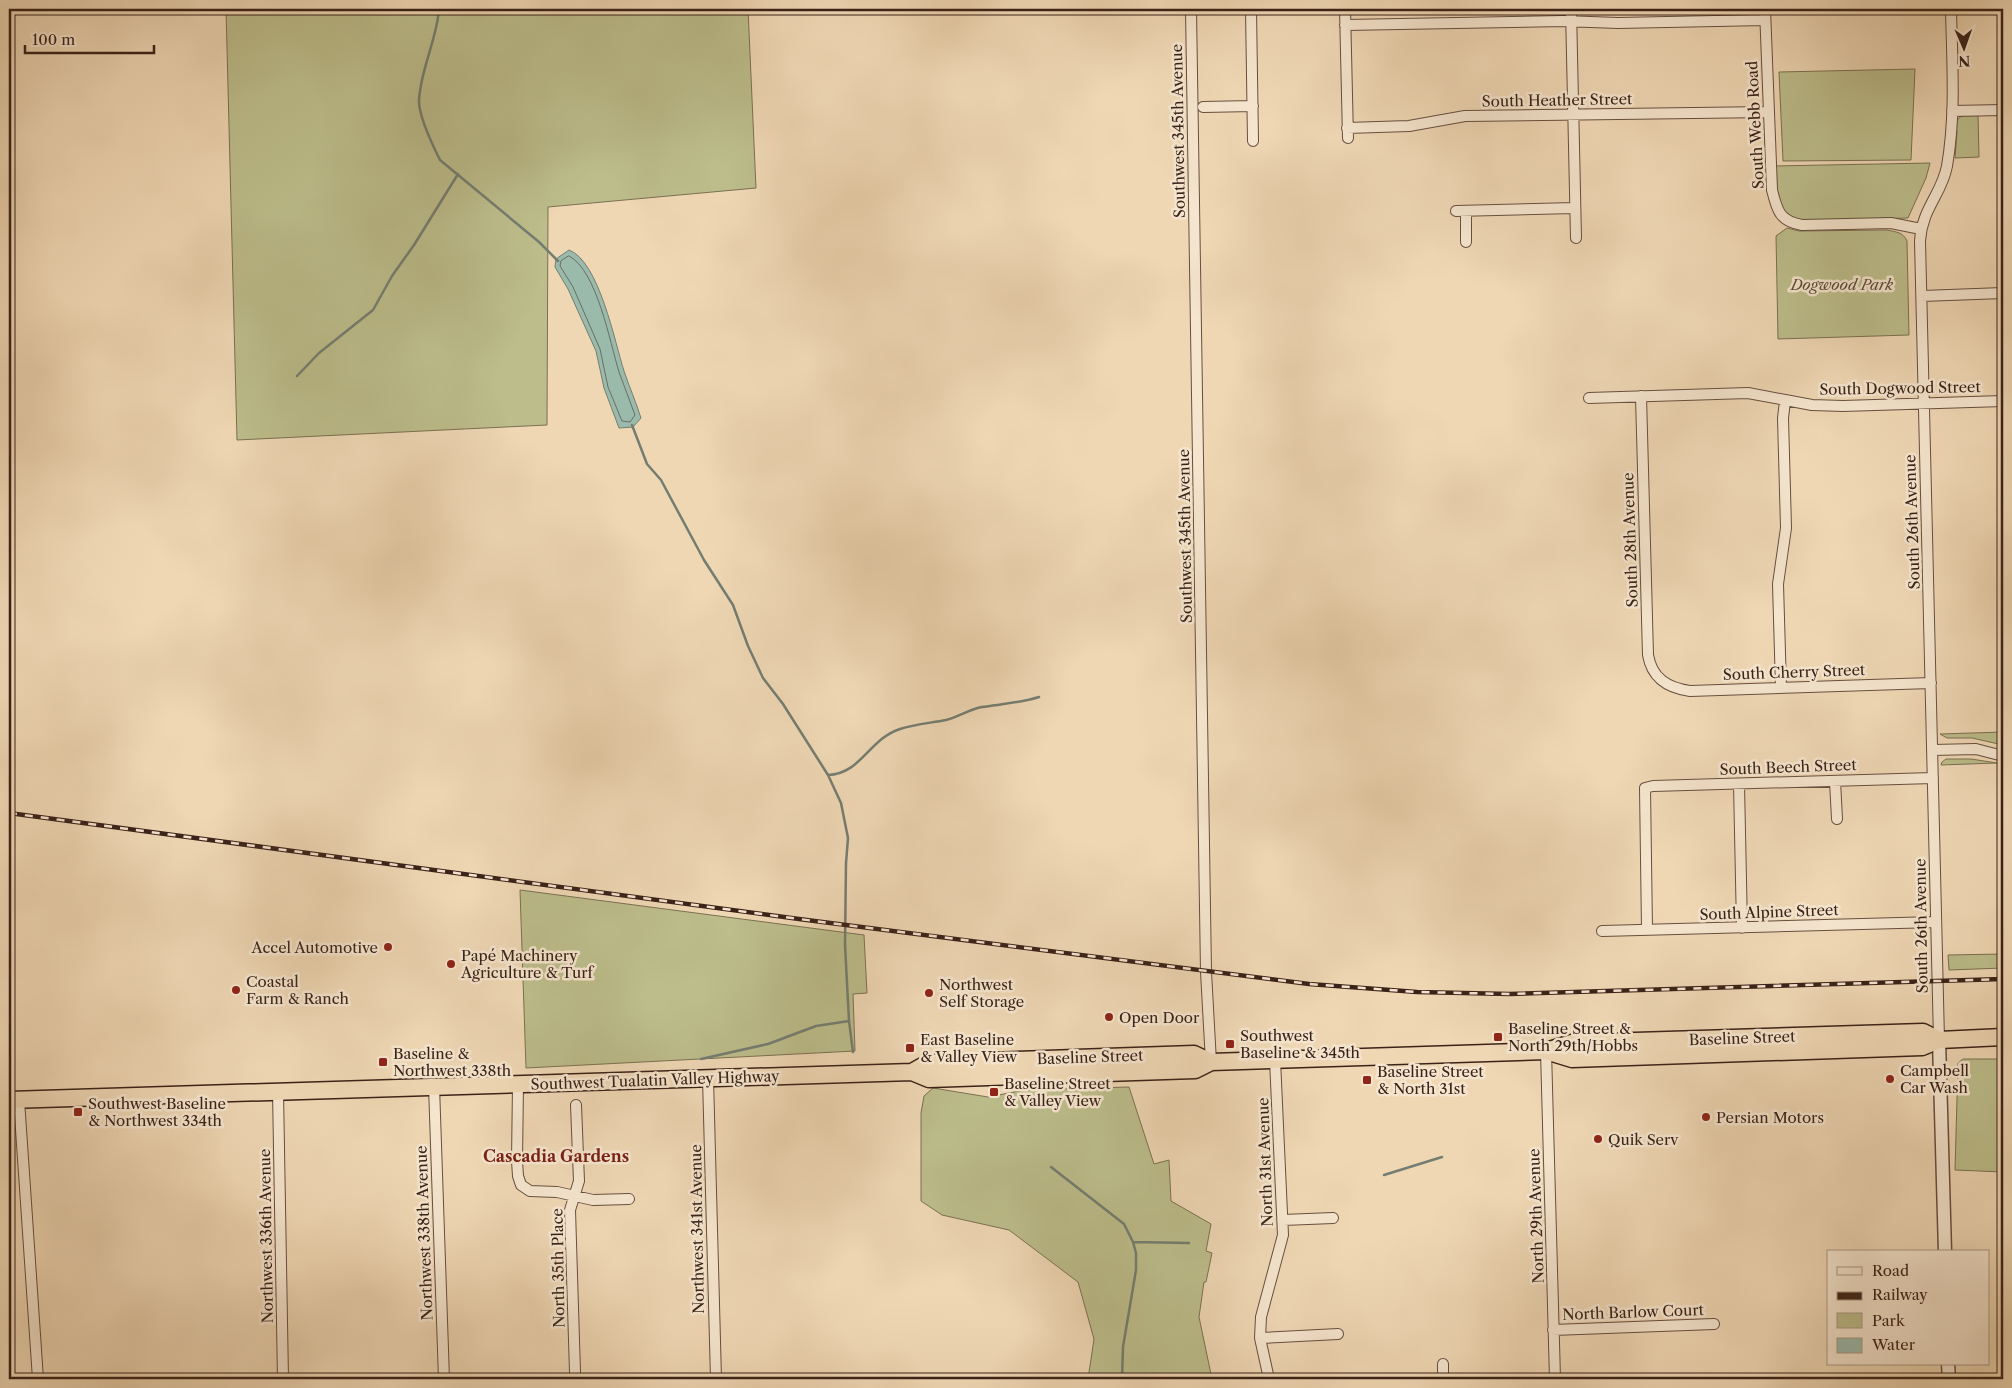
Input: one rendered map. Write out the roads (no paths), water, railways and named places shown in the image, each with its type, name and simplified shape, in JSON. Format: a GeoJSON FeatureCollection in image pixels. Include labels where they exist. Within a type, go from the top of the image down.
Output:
{"type":"FeatureCollection","features":[{"type":"Feature","properties":{"kind":"highway","name":"Baseline Street"},"geometry":{"type":"LineString","coordinates":[[912,1072],[929,1079],[1195,1070],[1211,1062],[1546,1051],[1571,1043],[1923,1032],[1939,1040],[2003,1037]]}},
{"type":"Feature","properties":{"kind":"highway","name":"Southwest Tualatin Valley Highway"},"geometry":{"type":"LineString","coordinates":[[14,1100],[912,1072]]}},
{"type":"Feature","properties":{"kind":"street","name":"Southwest 345th Avenue"},"geometry":{"type":"LineString","coordinates":[[1191,9],[1206,972],[1211,1062]]}},
{"type":"Feature","properties":{"kind":"street"},"geometry":{"type":"LineString","coordinates":[[1251,9],[1253,141]]}},
{"type":"Feature","properties":{"kind":"street"},"geometry":{"type":"LineString","coordinates":[[1345,9],[1345,25],[1765,20]]}},
{"type":"Feature","properties":{"kind":"street"},"geometry":{"type":"LineString","coordinates":[[1572,9],[1576,238]]}},
{"type":"Feature","properties":{"kind":"street","name":"South Webb Road"},"geometry":{"type":"LineString","coordinates":[[1765,9],[1772,190],[1777,209],[1782,217],[1795,224],[1802,225],[1891,223],[1921,229]]}},
{"type":"Feature","properties":{"kind":"street","name":"South 26th Avenue"},"geometry":{"type":"LineString","coordinates":[[1939,1040],[1923,404],[1921,229],[1926,212],[1946,171],[1952,111],[1951,9]]}},
{"type":"Feature","properties":{"kind":"street","name":"South Heather Street"},"geometry":{"type":"LineString","coordinates":[[1345,25],[1347,133],[1409,126],[1465,116],[1769,112]]}},
{"type":"Feature","properties":{"kind":"street"},"geometry":{"type":"LineString","coordinates":[[1203,107],[1253,106]]}},
{"type":"Feature","properties":{"kind":"street"},"geometry":{"type":"LineString","coordinates":[[1952,111],[2003,110]]}},
{"type":"Feature","properties":{"kind":"street"},"geometry":{"type":"LineString","coordinates":[[1466,242],[1461,211],[1574,208]]}},
{"type":"Feature","properties":{"kind":"street"},"geometry":{"type":"LineString","coordinates":[[1922,296],[2003,293]]}},
{"type":"Feature","properties":{"kind":"street","name":"South Dogwood Street"},"geometry":{"type":"LineString","coordinates":[[1589,398],[1748,393],[1785,401],[1827,406],[2003,401]]}},
{"type":"Feature","properties":{"kind":"street","name":"South 28th Avenue"},"geometry":{"type":"LineString","coordinates":[[1641,396],[1648,655],[1653,672],[1659,679]]}},
{"type":"Feature","properties":{"kind":"street"},"geometry":{"type":"LineString","coordinates":[[1781,688],[1778,584],[1786,528],[1783,418],[1785,401]]}},
{"type":"Feature","properties":{"kind":"street","name":"South Cherry Street"},"geometry":{"type":"LineString","coordinates":[[1659,679],[1673,688],[1690,691],[1931,684]]}},
{"type":"Feature","properties":{"kind":"street"},"geometry":{"type":"LineString","coordinates":[[1933,750],[1976,749],[2003,756]]}},
{"type":"Feature","properties":{"kind":"street","name":"South Beech Street"},"geometry":{"type":"LineString","coordinates":[[1647,930],[1645,788],[1653,786],[1933,778]]}},
{"type":"Feature","properties":{"kind":"street"},"geometry":{"type":"LineString","coordinates":[[1836,781],[1837,819]]}},
{"type":"Feature","properties":{"kind":"street"},"geometry":{"type":"LineString","coordinates":[[1740,784],[1742,928]]}},
{"type":"Feature","properties":{"kind":"street","name":"South Alpine Street"},"geometry":{"type":"LineString","coordinates":[[1602,931],[1936,922]]}},
{"type":"Feature","properties":{"kind":"street"},"geometry":{"type":"LineString","coordinates":[[1939,1040],[1945,1250]]}},
{"type":"Feature","properties":{"kind":"street","name":"North 29th Avenue"},"geometry":{"type":"LineString","coordinates":[[1546,1051],[1555,1379]]}},
{"type":"Feature","properties":{"kind":"street","name":"North 31st Avenue"},"geometry":{"type":"LineString","coordinates":[[1269,1379],[1260,1338],[1261,1316],[1283,1235],[1275,1060]]}},
{"type":"Feature","properties":{"kind":"street","name":"Northwest 341st Avenue"},"geometry":{"type":"LineString","coordinates":[[708,1078],[716,1379]]}},
{"type":"Feature","properties":{"kind":"street"},"geometry":{"type":"LineString","coordinates":[[518,1084],[517,1161],[521,1185],[530,1191],[550,1191],[593,1200],[629,1199]]}},
{"type":"Feature","properties":{"kind":"street","name":"Northwest 338th Avenue"},"geometry":{"type":"LineString","coordinates":[[434,1086],[444,1379]]}},
{"type":"Feature","properties":{"kind":"street","name":"Northwest 336th Avenue"},"geometry":{"type":"LineString","coordinates":[[278,1092],[283,1379]]}},
{"type":"Feature","properties":{"kind":"street"},"geometry":{"type":"LineString","coordinates":[[14,1100],[38,1379]]}},
{"type":"Feature","properties":{"kind":"street","name":"North 35th Place"},"geometry":{"type":"LineString","coordinates":[[575,1372],[570,1210],[579,1181],[576,1106]]}},
{"type":"Feature","properties":{"kind":"street"},"geometry":{"type":"LineString","coordinates":[[1283,1220],[1333,1218]]}},
{"type":"Feature","properties":{"kind":"street","name":"North Barlow Court"},"geometry":{"type":"LineString","coordinates":[[1553,1330],[1714,1324]]}},
{"type":"Feature","properties":{"kind":"street"},"geometry":{"type":"LineString","coordinates":[[1260,1338],[1338,1334]]}},
{"type":"Feature","properties":{"kind":"street"},"geometry":{"type":"LineString","coordinates":[[1443,1364],[1443,1379]]}},
{"type":"Feature","properties":{"kind":"street"},"geometry":{"type":"LineString","coordinates":[[1948,1366],[1949,1379]]}},
{"type":"Feature","properties":{"kind":"water"},"geometry":{"type":"Polygon","coordinates":[[[569,250],[580,257],[589,270],[611,323],[624,371],[641,418],[633,427],[619,428],[604,388],[596,351],[568,289],[555,267],[556,259],[569,250]]]}},
{"type":"Feature","properties":{"kind":"waterway"},"geometry":{"type":"LineString","coordinates":[[439,9],[438,20],[422,78],[419,101],[424,123],[440,160],[539,242],[558,261]]}},
{"type":"Feature","properties":{"kind":"waterway"},"geometry":{"type":"LineString","coordinates":[[297,376],[319,353],[373,310],[392,276],[414,245],[458,174]]}},
{"type":"Feature","properties":{"kind":"waterway"},"geometry":{"type":"LineString","coordinates":[[632,425],[647,464],[661,480],[704,560],[733,605],[748,646],[763,678],[783,704],[828,775],[841,803],[848,838],[845,945],[849,1021],[853,1052]]}},
{"type":"Feature","properties":{"kind":"waterway"},"geometry":{"type":"LineString","coordinates":[[828,775],[849,769],[880,740],[900,729],[946,720],[978,708],[1039,697]]}},
{"type":"Feature","properties":{"kind":"waterway"},"geometry":{"type":"LineString","coordinates":[[701,1059],[768,1044],[816,1026],[849,1021]]}},
{"type":"Feature","properties":{"kind":"waterway"},"geometry":{"type":"LineString","coordinates":[[1384,1175],[1442,1157]]}},
{"type":"Feature","properties":{"kind":"waterway"},"geometry":{"type":"LineString","coordinates":[[1051,1167],[1124,1224],[1133,1242],[1136,1253],[1136,1270],[1123,1347],[1122,1379]]}},
{"type":"Feature","properties":{"kind":"waterway"},"geometry":{"type":"LineString","coordinates":[[1133,1242],[1189,1243]]}},
{"type":"Feature","properties":{"kind":"railway"},"geometry":{"type":"LineString","coordinates":[[9,813],[799,919],[1309,984],[1417,992],[1510,994],[2003,979]]}},
{"type":"Feature","properties":{"kind":"place","name":"Accel Automotive"},"geometry":{"type":"Point","coordinates":[388,947]}},
{"type":"Feature","properties":{"kind":"place","name":"Papé Machinery Agriculture & Turf"},"geometry":{"type":"Point","coordinates":[451,964]}},
{"type":"Feature","properties":{"kind":"place","name":"Coastal Farm & Ranch"},"geometry":{"type":"Point","coordinates":[236,990]}},
{"type":"Feature","properties":{"kind":"place","name":"Northwest Self Storage"},"geometry":{"type":"Point","coordinates":[929,993]}},
{"type":"Feature","properties":{"kind":"place","name":"Open Door"},"geometry":{"type":"Point","coordinates":[1109,1017]}},
{"type":"Feature","properties":{"kind":"place","name":"Baseline Street & North 29th/Hobbs"},"geometry":{"type":"Point","coordinates":[1498,1037]}},
{"type":"Feature","properties":{"kind":"place","name":"Southwest Baseline & 345th"},"geometry":{"type":"Point","coordinates":[1230,1044]}},
{"type":"Feature","properties":{"kind":"place","name":"East Baseline & Valley View"},"geometry":{"type":"Point","coordinates":[910,1048]}},
{"type":"Feature","properties":{"kind":"place","name":"Baseline & Northwest 338th"},"geometry":{"type":"Point","coordinates":[383,1062]}},
{"type":"Feature","properties":{"kind":"place","name":"Campbell Car Wash"},"geometry":{"type":"Point","coordinates":[1890,1079]}},
{"type":"Feature","properties":{"kind":"place","name":"Baseline Street & North 31st"},"geometry":{"type":"Point","coordinates":[1367,1080]}},
{"type":"Feature","properties":{"kind":"place","name":"Baseline Street & Valley View"},"geometry":{"type":"Point","coordinates":[994,1092]}},
{"type":"Feature","properties":{"kind":"place","name":"Southwest Baseline & Northwest 334th"},"geometry":{"type":"Point","coordinates":[78,1112]}},
{"type":"Feature","properties":{"kind":"place","name":"Persian Motors"},"geometry":{"type":"Point","coordinates":[1706,1117]}},
{"type":"Feature","properties":{"kind":"place","name":"Quik Serv"},"geometry":{"type":"Point","coordinates":[1598,1139]}},
{"type":"Feature","properties":{"kind":"district","name":"Cascadia Gardens"},"geometry":{"type":"Point","coordinates":[556,1156]}},
{"type":"Feature","properties":{"kind":"park label","name":"Dogwood Park"},"geometry":{"type":"Point","coordinates":[1842,284]}}]}
